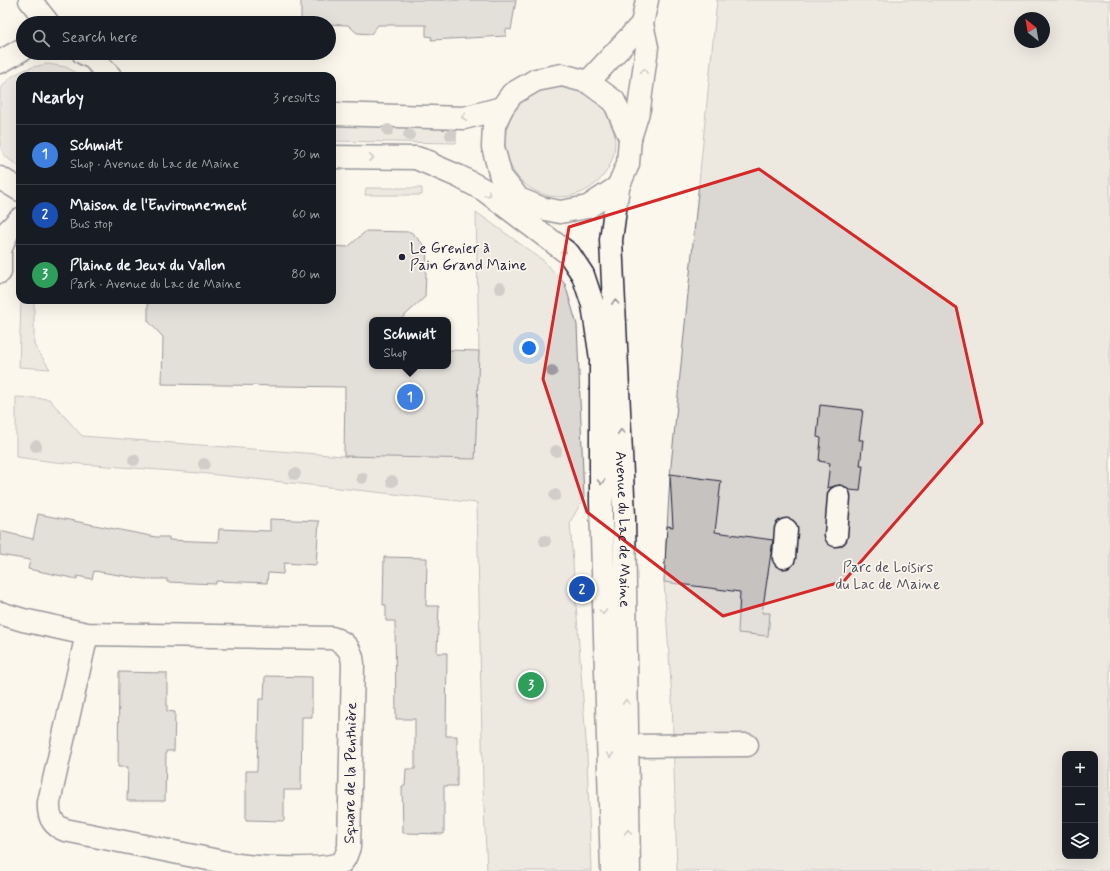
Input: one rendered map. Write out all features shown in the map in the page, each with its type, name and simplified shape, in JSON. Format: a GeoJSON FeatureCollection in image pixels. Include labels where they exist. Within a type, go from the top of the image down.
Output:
{"type":"FeatureCollection","features":[{"type":"Feature","properties":{"kind":"street"},"geometry":{"type":"LineString","coordinates":[[30,0],[43,16]]}},
{"type":"Feature","properties":{"kind":"street"},"geometry":{"type":"LineString","coordinates":[[519,199],[541,208],[560,212],[588,206],[618,187],[628,164],[630,138],[639,109],[647,47],[642,24],[647,0]]}},
{"type":"Feature","properties":{"kind":"street"},"geometry":{"type":"LineString","coordinates":[[588,82],[642,24]]}},
{"type":"Feature","properties":{"kind":"street"},"geometry":{"type":"LineString","coordinates":[[0,62],[16,53]]}},
{"type":"Feature","properties":{"kind":"street"},"geometry":{"type":"LineString","coordinates":[[95,60],[106,72]]}},
{"type":"Feature","properties":{"kind":"street"},"geometry":{"type":"LineString","coordinates":[[533,227],[519,199],[501,176],[493,147],[494,125],[502,108],[512,94],[536,80],[562,75],[588,82],[614,101],[630,138]]}},
{"type":"Feature","properties":{"kind":"street"},"geometry":{"type":"LineString","coordinates":[[336,114],[464,118],[502,108]]}},
{"type":"Feature","properties":{"kind":"street"},"geometry":{"type":"LineString","coordinates":[[336,157],[416,158],[501,176]]}},
{"type":"Feature","properties":{"kind":"street","name":"Avenue du Lac de Maine"},"geometry":{"type":"LineString","coordinates":[[416,158],[460,177],[484,190],[569,254],[583,275],[597,321],[600,359],[601,526],[612,871]]}},
{"type":"Feature","properties":{"kind":"street"},"geometry":{"type":"LineString","coordinates":[[0,178],[16,188]]}},
{"type":"Feature","properties":{"kind":"street","name":"Avenue du Lac de Maine"},"geometry":{"type":"LineString","coordinates":[[618,187],[611,240],[624,509],[626,746],[629,871]]}},
{"type":"Feature","properties":{"kind":"street"},"geometry":{"type":"LineString","coordinates":[[0,272],[1,246],[8,231],[16,223]]}},
{"type":"Feature","properties":{"kind":"street"},"geometry":{"type":"LineString","coordinates":[[836,535],[839,497]]}},
{"type":"Feature","properties":{"kind":"street"},"geometry":{"type":"LineString","coordinates":[[784,557],[786,530]]}},
{"type":"Feature","properties":{"kind":"street","name":"Square de la Penthière"},"geometry":{"type":"LineString","coordinates":[[0,613],[23,620],[87,634],[332,638],[345,644],[352,657],[352,672],[349,846],[342,862],[335,867],[326,870],[296,871],[238,866],[64,830],[58,827],[50,816],[49,802],[87,634]]}},
{"type":"Feature","properties":{"kind":"street"},"geometry":{"type":"LineString","coordinates":[[626,746],[746,745]]}},
{"type":"Feature","properties":{"kind":"highlighted area"},"geometry":{"type":"Polygon","coordinates":[[[759,169],[956,307],[982,423],[844,581],[723,616],[587,512],[543,379],[569,227],[759,169]]]}},
{"type":"Feature","properties":{"kind":"green space","name":"Parc de Loisirs du Lac de Maine"},"geometry":{"type":"Polygon","coordinates":[[[717,0],[1110,0],[1110,871],[677,871],[672,698],[664,582],[670,476],[717,0]]]}},
{"type":"Feature","properties":{"kind":"green space"},"geometry":{"type":"Polygon","coordinates":[[[48,64],[66,67],[75,72],[20,72],[48,64]]]}},
{"type":"Feature","properties":{"kind":"green space"},"geometry":{"type":"Polygon","coordinates":[[[16,74],[16,164],[6,157],[0,147],[0,91],[16,74]]]}},
{"type":"Feature","properties":{"kind":"green space"},"geometry":{"type":"Polygon","coordinates":[[[560,87],[581,91],[599,103],[611,121],[615,142],[611,163],[599,181],[581,193],[560,197],[539,193],[521,181],[509,163],[505,142],[509,121],[521,103],[539,91],[560,87]]]}},
{"type":"Feature","properties":{"kind":"green space"},"geometry":{"type":"Polygon","coordinates":[[[336,120],[457,122],[456,143],[336,141],[336,120]]]}},
{"type":"Feature","properties":{"kind":"green space"},"geometry":{"type":"Polygon","coordinates":[[[366,188],[422,188],[422,195],[365,195],[366,188]]]}},
{"type":"Feature","properties":{"kind":"green space"},"geometry":{"type":"Polygon","coordinates":[[[476,212],[544,261],[565,284],[577,325],[584,498],[570,522],[587,754],[591,871],[487,871],[483,787],[477,503],[199,473],[55,462],[16,457],[16,397],[49,399],[82,436],[344,456],[475,458],[479,351],[476,212]]]}},
{"type":"Feature","properties":{"kind":"green space"},"geometry":{"type":"Polygon","coordinates":[[[21,304],[34,304],[34,345],[50,369],[19,367],[21,304]]]}},
{"type":"Feature","properties":{"kind":"building"},"geometry":{"type":"Polygon","coordinates":[[[301,0],[516,0],[511,30],[506,29],[506,36],[431,40],[432,37],[426,36],[426,25],[378,25],[371,34],[357,33],[348,25],[336,24],[336,16],[301,16],[301,0]]]}},
{"type":"Feature","properties":{"kind":"building"},"geometry":{"type":"Polygon","coordinates":[[[366,231],[411,232],[427,248],[425,297],[403,317],[369,317],[369,369],[451,369],[451,350],[479,351],[475,459],[344,456],[345,387],[162,384],[163,337],[148,321],[148,304],[336,304],[336,246],[348,247],[366,231]]]}},
{"type":"Feature","properties":{"kind":"building"},"geometry":{"type":"Polygon","coordinates":[[[820,405],[863,410],[859,440],[863,440],[860,466],[863,466],[860,491],[849,490],[840,485],[827,488],[830,463],[819,461],[821,438],[817,437],[820,405]]]}},
{"type":"Feature","properties":{"kind":"building"},"geometry":{"type":"Polygon","coordinates":[[[670,474],[721,481],[715,532],[773,540],[762,613],[770,613],[768,636],[738,633],[740,592],[664,582],[667,526],[673,527],[670,474]]]}},
{"type":"Feature","properties":{"kind":"building"},"geometry":{"type":"Polygon","coordinates":[[[38,514],[156,537],[169,537],[169,540],[218,542],[219,529],[270,531],[270,519],[319,521],[316,565],[284,563],[283,574],[268,573],[267,583],[216,581],[216,584],[167,582],[167,579],[144,579],[94,571],[92,579],[77,576],[77,579],[28,569],[30,560],[0,555],[0,531],[33,539],[38,514]]]}},
{"type":"Feature","properties":{"kind":"building"},"geometry":{"type":"Polygon","coordinates":[[[384,557],[427,558],[426,606],[439,606],[437,653],[447,653],[446,736],[457,736],[457,786],[444,786],[444,834],[403,833],[402,786],[405,786],[406,769],[415,769],[415,719],[396,719],[395,621],[386,621],[386,605],[383,605],[384,557]]]}},
{"type":"Feature","properties":{"kind":"building"},"geometry":{"type":"Polygon","coordinates":[[[119,672],[167,673],[167,711],[175,712],[174,751],[166,751],[165,801],[127,801],[128,767],[118,767],[119,672]]]}},
{"type":"Feature","properties":{"kind":"building"},"geometry":{"type":"Polygon","coordinates":[[[265,676],[312,677],[312,717],[302,717],[301,790],[284,790],[284,821],[246,820],[246,771],[257,771],[259,699],[264,699],[265,676]]]}},
{"type":"Feature","properties":{"kind":"place","name":"Le Grenier à Pain Grand Maine"},"geometry":{"type":"Point","coordinates":[402,257]}},
{"type":"Feature","properties":{"kind":"place","name":"Schmidt"},"geometry":{"type":"Point","coordinates":[410,397]}},
{"type":"Feature","properties":{"kind":"place","name":"Maison de l'Environnement"},"geometry":{"type":"Point","coordinates":[582,589]}},
{"type":"Feature","properties":{"kind":"place","name":"Plaine de Jeux du Vallon"},"geometry":{"type":"Point","coordinates":[531,685]}}]}
